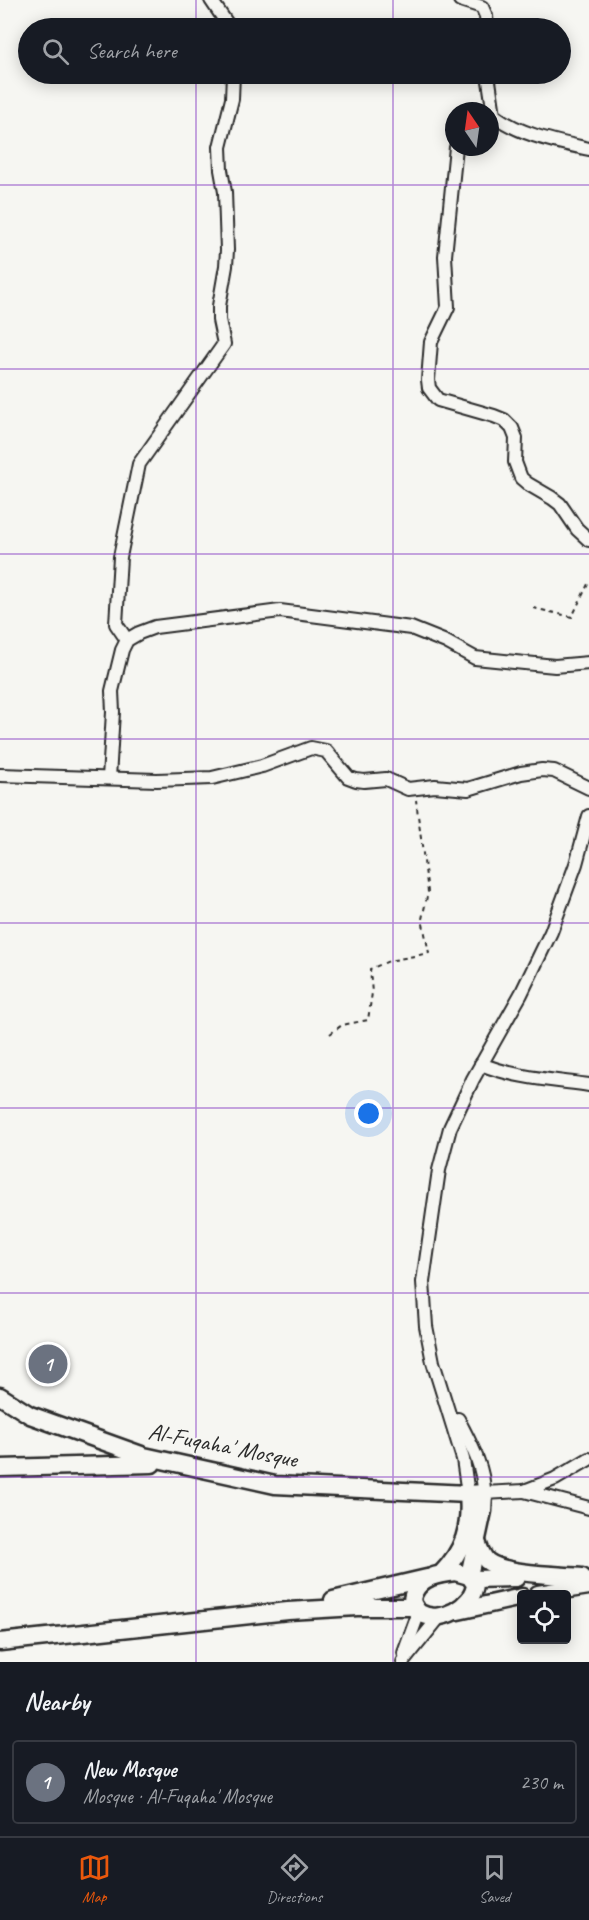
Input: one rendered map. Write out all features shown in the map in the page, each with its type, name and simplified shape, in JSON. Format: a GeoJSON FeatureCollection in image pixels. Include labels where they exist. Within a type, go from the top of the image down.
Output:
{"type":"FeatureCollection","features":[{"type":"Feature","properties":{"kind":"street"},"geometry":{"type":"LineString","coordinates":[[211,0],[223,18]]}},
{"type":"Feature","properties":{"kind":"street"},"geometry":{"type":"LineString","coordinates":[[460,0],[482,7],[486,18]]}},
{"type":"Feature","properties":{"kind":"street"},"geometry":{"type":"LineString","coordinates":[[127,640],[116,624],[120,557],[139,464],[224,344],[219,306],[227,250],[225,192],[220,159],[222,136],[232,99],[233,84]]}},
{"type":"Feature","properties":{"kind":"street"},"geometry":{"type":"LineString","coordinates":[[489,84],[492,102]]}},
{"type":"Feature","properties":{"kind":"street"},"geometry":{"type":"LineString","coordinates":[[499,121],[535,135],[589,149]]}},
{"type":"Feature","properties":{"kind":"street"},"geometry":{"type":"LineString","coordinates":[[455,156],[445,256],[448,307],[431,342],[429,388],[438,400],[495,416],[508,424],[516,438],[515,462],[521,478],[560,504],[576,529],[589,540]]}},
{"type":"Feature","properties":{"kind":"street"},"geometry":{"type":"LineString","coordinates":[[109,778],[112,691],[122,650],[127,640],[155,627],[280,611],[411,628],[446,642],[475,658],[555,666],[589,663]]}},
{"type":"Feature","properties":{"kind":"street"},"geometry":{"type":"LineString","coordinates":[[0,775],[157,780],[212,778],[261,766],[311,748],[326,752],[348,777],[356,780],[386,779],[402,787],[414,789],[435,786],[468,789],[542,770],[554,771],[589,788]]}},
{"type":"Feature","properties":{"kind":"street"},"geometry":{"type":"LineString","coordinates":[[402,1662],[447,1613],[462,1608],[473,1595],[475,1584],[471,1578],[476,1539],[483,1511],[463,1459],[428,1342],[423,1282],[439,1170],[450,1128],[551,932],[576,864],[589,816]]}},
{"type":"Feature","properties":{"kind":"street"},"geometry":{"type":"LineString","coordinates":[[481,1064],[518,1075],[589,1085]]}},
{"type":"Feature","properties":{"kind":"street"},"geometry":{"type":"LineString","coordinates":[[402,1662],[417,1610],[412,1600],[414,1591],[422,1582],[451,1564],[467,1533],[469,1509],[484,1479],[481,1467],[442,1388]]}},
{"type":"Feature","properties":{"kind":"street","name":"Al-Fuqaha' Mosque"},"geometry":{"type":"LineString","coordinates":[[0,1396],[30,1415],[144,1455],[275,1485],[476,1494]]}},
{"type":"Feature","properties":{"kind":"street"},"geometry":{"type":"LineString","coordinates":[[476,1494],[524,1491],[555,1479],[589,1459]]}},
{"type":"Feature","properties":{"kind":"street"},"geometry":{"type":"LineString","coordinates":[[0,1468],[145,1463],[191,1466]]}},
{"type":"Feature","properties":{"kind":"street"},"geometry":{"type":"LineString","coordinates":[[524,1491],[589,1508]]}},
{"type":"Feature","properties":{"kind":"street"},"geometry":{"type":"LineString","coordinates":[[476,1539],[484,1557],[499,1567],[587,1580]]}},
{"type":"Feature","properties":{"kind":"street"},"geometry":{"type":"LineString","coordinates":[[288,1611],[455,1572],[471,1578],[587,1580]]}},
{"type":"Feature","properties":{"kind":"street"},"geometry":{"type":"LineString","coordinates":[[552,1590],[587,1580]]}},
{"type":"Feature","properties":{"kind":"street"},"geometry":{"type":"LineString","coordinates":[[0,1642],[288,1611],[357,1607],[417,1610],[427,1616],[517,1599]]}},
{"type":"Feature","properties":{"kind":"path"},"geometry":{"type":"LineString","coordinates":[[533,608],[572,616],[589,582]]}},
{"type":"Feature","properties":{"kind":"path"},"geometry":{"type":"LineString","coordinates":[[330,1034],[342,1025],[368,1020],[372,993],[370,969],[389,961],[429,953],[422,919],[428,892],[414,789]]}},
{"type":"Feature","properties":{"kind":"place","name":"New Mosque"},"geometry":{"type":"Point","coordinates":[48,1364]}}]}
